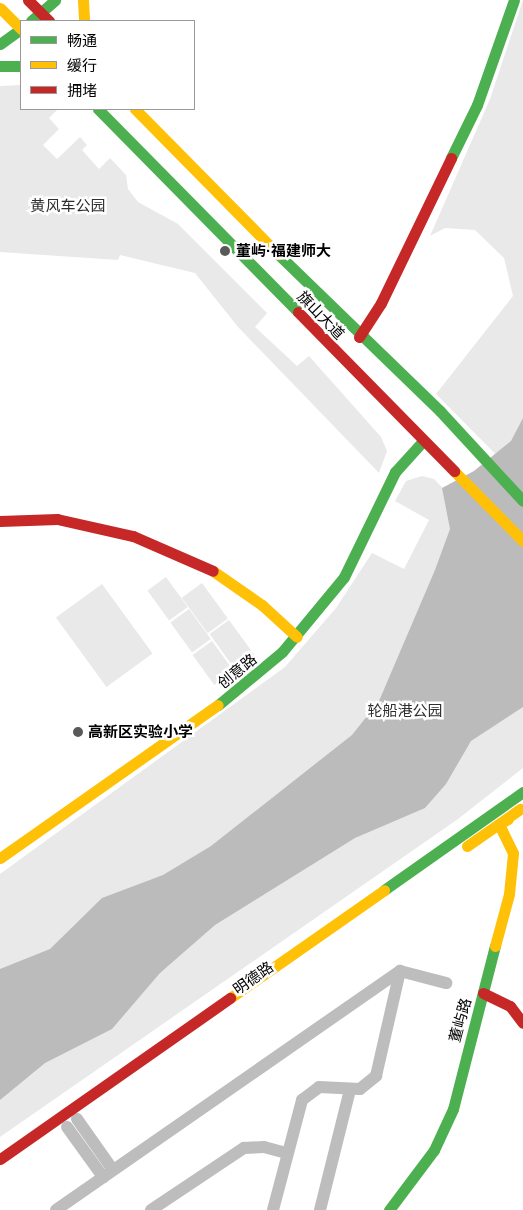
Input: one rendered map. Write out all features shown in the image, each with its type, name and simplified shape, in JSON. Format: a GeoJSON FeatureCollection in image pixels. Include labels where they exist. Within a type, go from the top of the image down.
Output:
{"type":"FeatureCollection","features":[{"type":"Feature","properties":{"kind":"main road"},"geometry":{"type":"LineString","coordinates":[[5,20],[30,1],[45,17],[55,0]]}},
{"type":"Feature","properties":{"kind":"main road"},"geometry":{"type":"LineString","coordinates":[[83,0],[84,20]]}},
{"type":"Feature","properties":{"kind":"main road"},"geometry":{"type":"LineString","coordinates":[[358,337],[381,303],[477,105],[514,0]]}},
{"type":"Feature","properties":{"kind":"main road"},"geometry":{"type":"LineString","coordinates":[[0,8],[5,20],[20,28]]}},
{"type":"Feature","properties":{"kind":"main road"},"geometry":{"type":"LineString","coordinates":[[0,44],[20,30]]}},
{"type":"Feature","properties":{"kind":"main road"},"geometry":{"type":"LineString","coordinates":[[0,66],[20,66]]}},
{"type":"Feature","properties":{"kind":"main road","name":"旗山大道"},"geometry":{"type":"LineString","coordinates":[[99,110],[523,542]]}},
{"type":"Feature","properties":{"kind":"main road","name":"旗山大道"},"geometry":{"type":"LineString","coordinates":[[136,110],[358,337],[440,411],[523,501]]}},
{"type":"Feature","properties":{"kind":"main road"},"geometry":{"type":"LineString","coordinates":[[146,110],[179,154]]}},
{"type":"Feature","properties":{"kind":"main road","name":"创意路"},"geometry":{"type":"LineString","coordinates":[[0,858],[230,697],[297,637],[352,565],[400,463],[423,441]]}},
{"type":"Feature","properties":{"kind":"main road"},"geometry":{"type":"LineString","coordinates":[[0,521],[58,519],[133,536],[188,558],[247,594],[297,637]]}},
{"type":"Feature","properties":{"kind":"main road"},"geometry":{"type":"LineString","coordinates":[[0,1159],[523,792]]}},
{"type":"Feature","properties":{"kind":"main road","name":"明德路"},"geometry":{"type":"LineString","coordinates":[[0,1173],[523,808]]}},
{"type":"Feature","properties":{"kind":"main road","name":"董屿路"},"geometry":{"type":"LineString","coordinates":[[389,1210],[445,1130],[483,993],[512,871],[513,853],[499,824]]}},
{"type":"Feature","properties":{"kind":"main road"},"geometry":{"type":"LineString","coordinates":[[483,993],[510,1006],[523,1023]]}},
{"type":"Feature","properties":{"kind":"street"},"geometry":{"type":"LineString","coordinates":[[272,1209],[299,1106],[308,1094],[328,1086],[350,1090],[367,1086],[376,1076],[400,971]]}},
{"type":"Feature","properties":{"kind":"street"},"geometry":{"type":"LineString","coordinates":[[56,1210],[400,971],[446,983]]}},
{"type":"Feature","properties":{"kind":"street"},"geometry":{"type":"LineString","coordinates":[[320,1210],[350,1090]]}},
{"type":"Feature","properties":{"kind":"street"},"geometry":{"type":"LineString","coordinates":[[72,1123],[108,1173]]}},
{"type":"Feature","properties":{"kind":"street"},"geometry":{"type":"LineString","coordinates":[[151,1210],[244,1148],[264,1147],[287,1154]]}},
{"type":"Feature","properties":{"kind":"green space"},"geometry":{"type":"Polygon","coordinates":[[[523,0],[523,482],[436,394],[513,296],[504,258],[475,230],[445,228],[430,236],[490,99],[523,0]]]}},
{"type":"Feature","properties":{"kind":"green space","name":"黄风车公园"},"geometry":{"type":"Polygon","coordinates":[[[20,85],[20,110],[57,110],[49,118],[59,129],[43,145],[57,159],[80,137],[87,145],[82,150],[99,169],[110,158],[126,175],[128,189],[138,202],[178,224],[267,313],[255,327],[297,366],[309,356],[381,437],[387,451],[379,473],[238,327],[195,273],[120,255],[118,260],[0,252],[0,86],[20,85]]]}},
{"type":"Feature","properties":{"kind":"green space","name":"轮船港公园"},"geometry":{"type":"Polygon","coordinates":[[[422,476],[434,479],[523,571],[523,768],[458,819],[0,1137],[0,874],[285,667],[336,608],[372,553],[404,569],[429,520],[395,501],[406,481],[422,476]]]}},
{"type":"Feature","properties":{"kind":"green space"},"geometry":{"type":"Polygon","coordinates":[[[166,577],[188,607],[169,620],[147,591],[166,577]]]}},
{"type":"Feature","properties":{"kind":"green space"},"geometry":{"type":"Polygon","coordinates":[[[202,583],[228,619],[208,633],[182,598],[202,583]]]}},
{"type":"Feature","properties":{"kind":"green space"},"geometry":{"type":"Polygon","coordinates":[[[102,584],[153,654],[106,687],[56,618],[102,584]]]}},
{"type":"Feature","properties":{"kind":"green space"},"geometry":{"type":"Polygon","coordinates":[[[189,609],[211,639],[192,652],[170,623],[189,609]]]}},
{"type":"Feature","properties":{"kind":"green space"},"geometry":{"type":"Polygon","coordinates":[[[229,620],[254,655],[235,669],[210,634],[229,620]]]}},
{"type":"Feature","properties":{"kind":"green space"},"geometry":{"type":"Polygon","coordinates":[[[212,641],[234,671],[214,685],[193,655],[212,641]]]}},
{"type":"Feature","properties":{"kind":"shaded area"},"geometry":{"type":"Polygon","coordinates":[[[523,418],[523,707],[471,741],[446,784],[425,808],[355,838],[215,925],[160,973],[112,1029],[45,1063],[0,1100],[0,969],[50,949],[102,898],[163,875],[211,846],[352,735],[379,701],[435,570],[450,529],[442,488],[474,471],[511,441],[523,418]]]}},
{"type":"Feature","properties":{"kind":"traffic: fast"},"geometry":{"type":"LineString","coordinates":[[32,20],[55,0]]}},
{"type":"Feature","properties":{"kind":"traffic: fast"},"geometry":{"type":"LineString","coordinates":[[451,158],[477,105],[514,0]]}},
{"type":"Feature","properties":{"kind":"traffic: fast"},"geometry":{"type":"LineString","coordinates":[[0,44],[20,30]]}},
{"type":"Feature","properties":{"kind":"traffic: fast"},"geometry":{"type":"LineString","coordinates":[[0,66],[20,66]]}},
{"type":"Feature","properties":{"kind":"traffic: fast"},"geometry":{"type":"LineString","coordinates":[[99,110],[298,312]]}},
{"type":"Feature","properties":{"kind":"traffic: fast"},"geometry":{"type":"LineString","coordinates":[[278,254],[440,411],[523,501]]}},
{"type":"Feature","properties":{"kind":"traffic: fast"},"geometry":{"type":"LineString","coordinates":[[218,705],[282,652],[344,577],[395,472],[423,441]]}},
{"type":"Feature","properties":{"kind":"traffic: fast"},"geometry":{"type":"LineString","coordinates":[[384,890],[523,792]]}},
{"type":"Feature","properties":{"kind":"traffic: fast"},"geometry":{"type":"LineString","coordinates":[[389,1210],[434,1150],[453,1109],[495,946]]}},
{"type":"Feature","properties":{"kind":"traffic: slow"},"geometry":{"type":"LineString","coordinates":[[83,0],[84,20]]}},
{"type":"Feature","properties":{"kind":"traffic: slow"},"geometry":{"type":"LineString","coordinates":[[0,8],[20,28]]}},
{"type":"Feature","properties":{"kind":"traffic: slow"},"geometry":{"type":"LineString","coordinates":[[136,110],[278,254]]}},
{"type":"Feature","properties":{"kind":"traffic: slow"},"geometry":{"type":"LineString","coordinates":[[454,471],[523,541]]}},
{"type":"Feature","properties":{"kind":"traffic: slow"},"geometry":{"type":"LineString","coordinates":[[213,571],[262,605],[297,637]]}},
{"type":"Feature","properties":{"kind":"traffic: slow"},"geometry":{"type":"LineString","coordinates":[[0,858],[218,705]]}},
{"type":"Feature","properties":{"kind":"traffic: slow"},"geometry":{"type":"LineString","coordinates":[[467,846],[520,809]]}},
{"type":"Feature","properties":{"kind":"traffic: slow"},"geometry":{"type":"LineString","coordinates":[[495,946],[509,894],[513,853],[499,824],[508,819]]}},
{"type":"Feature","properties":{"kind":"traffic: slow"},"geometry":{"type":"LineString","coordinates":[[230,998],[384,890]]}},
{"type":"Feature","properties":{"kind":"traffic: jam"},"geometry":{"type":"LineString","coordinates":[[28,0],[48,20]]}},
{"type":"Feature","properties":{"kind":"traffic: jam"},"geometry":{"type":"LineString","coordinates":[[359,337],[381,303],[451,158]]}},
{"type":"Feature","properties":{"kind":"traffic: jam"},"geometry":{"type":"LineString","coordinates":[[298,312],[454,471]]}},
{"type":"Feature","properties":{"kind":"traffic: jam"},"geometry":{"type":"LineString","coordinates":[[0,521],[57,519],[133,536],[213,571]]}},
{"type":"Feature","properties":{"kind":"traffic: jam"},"geometry":{"type":"LineString","coordinates":[[483,993],[510,1006],[523,1023]]}},
{"type":"Feature","properties":{"kind":"traffic: jam"},"geometry":{"type":"LineString","coordinates":[[0,1159],[230,998]]}},
{"type":"Feature","properties":{"kind":"place","name":"董屿·福建师大"},"geometry":{"type":"Point","coordinates":[225,251]}},
{"type":"Feature","properties":{"kind":"place","name":"高新区实验小学"},"geometry":{"type":"Point","coordinates":[78,732]}}]}
